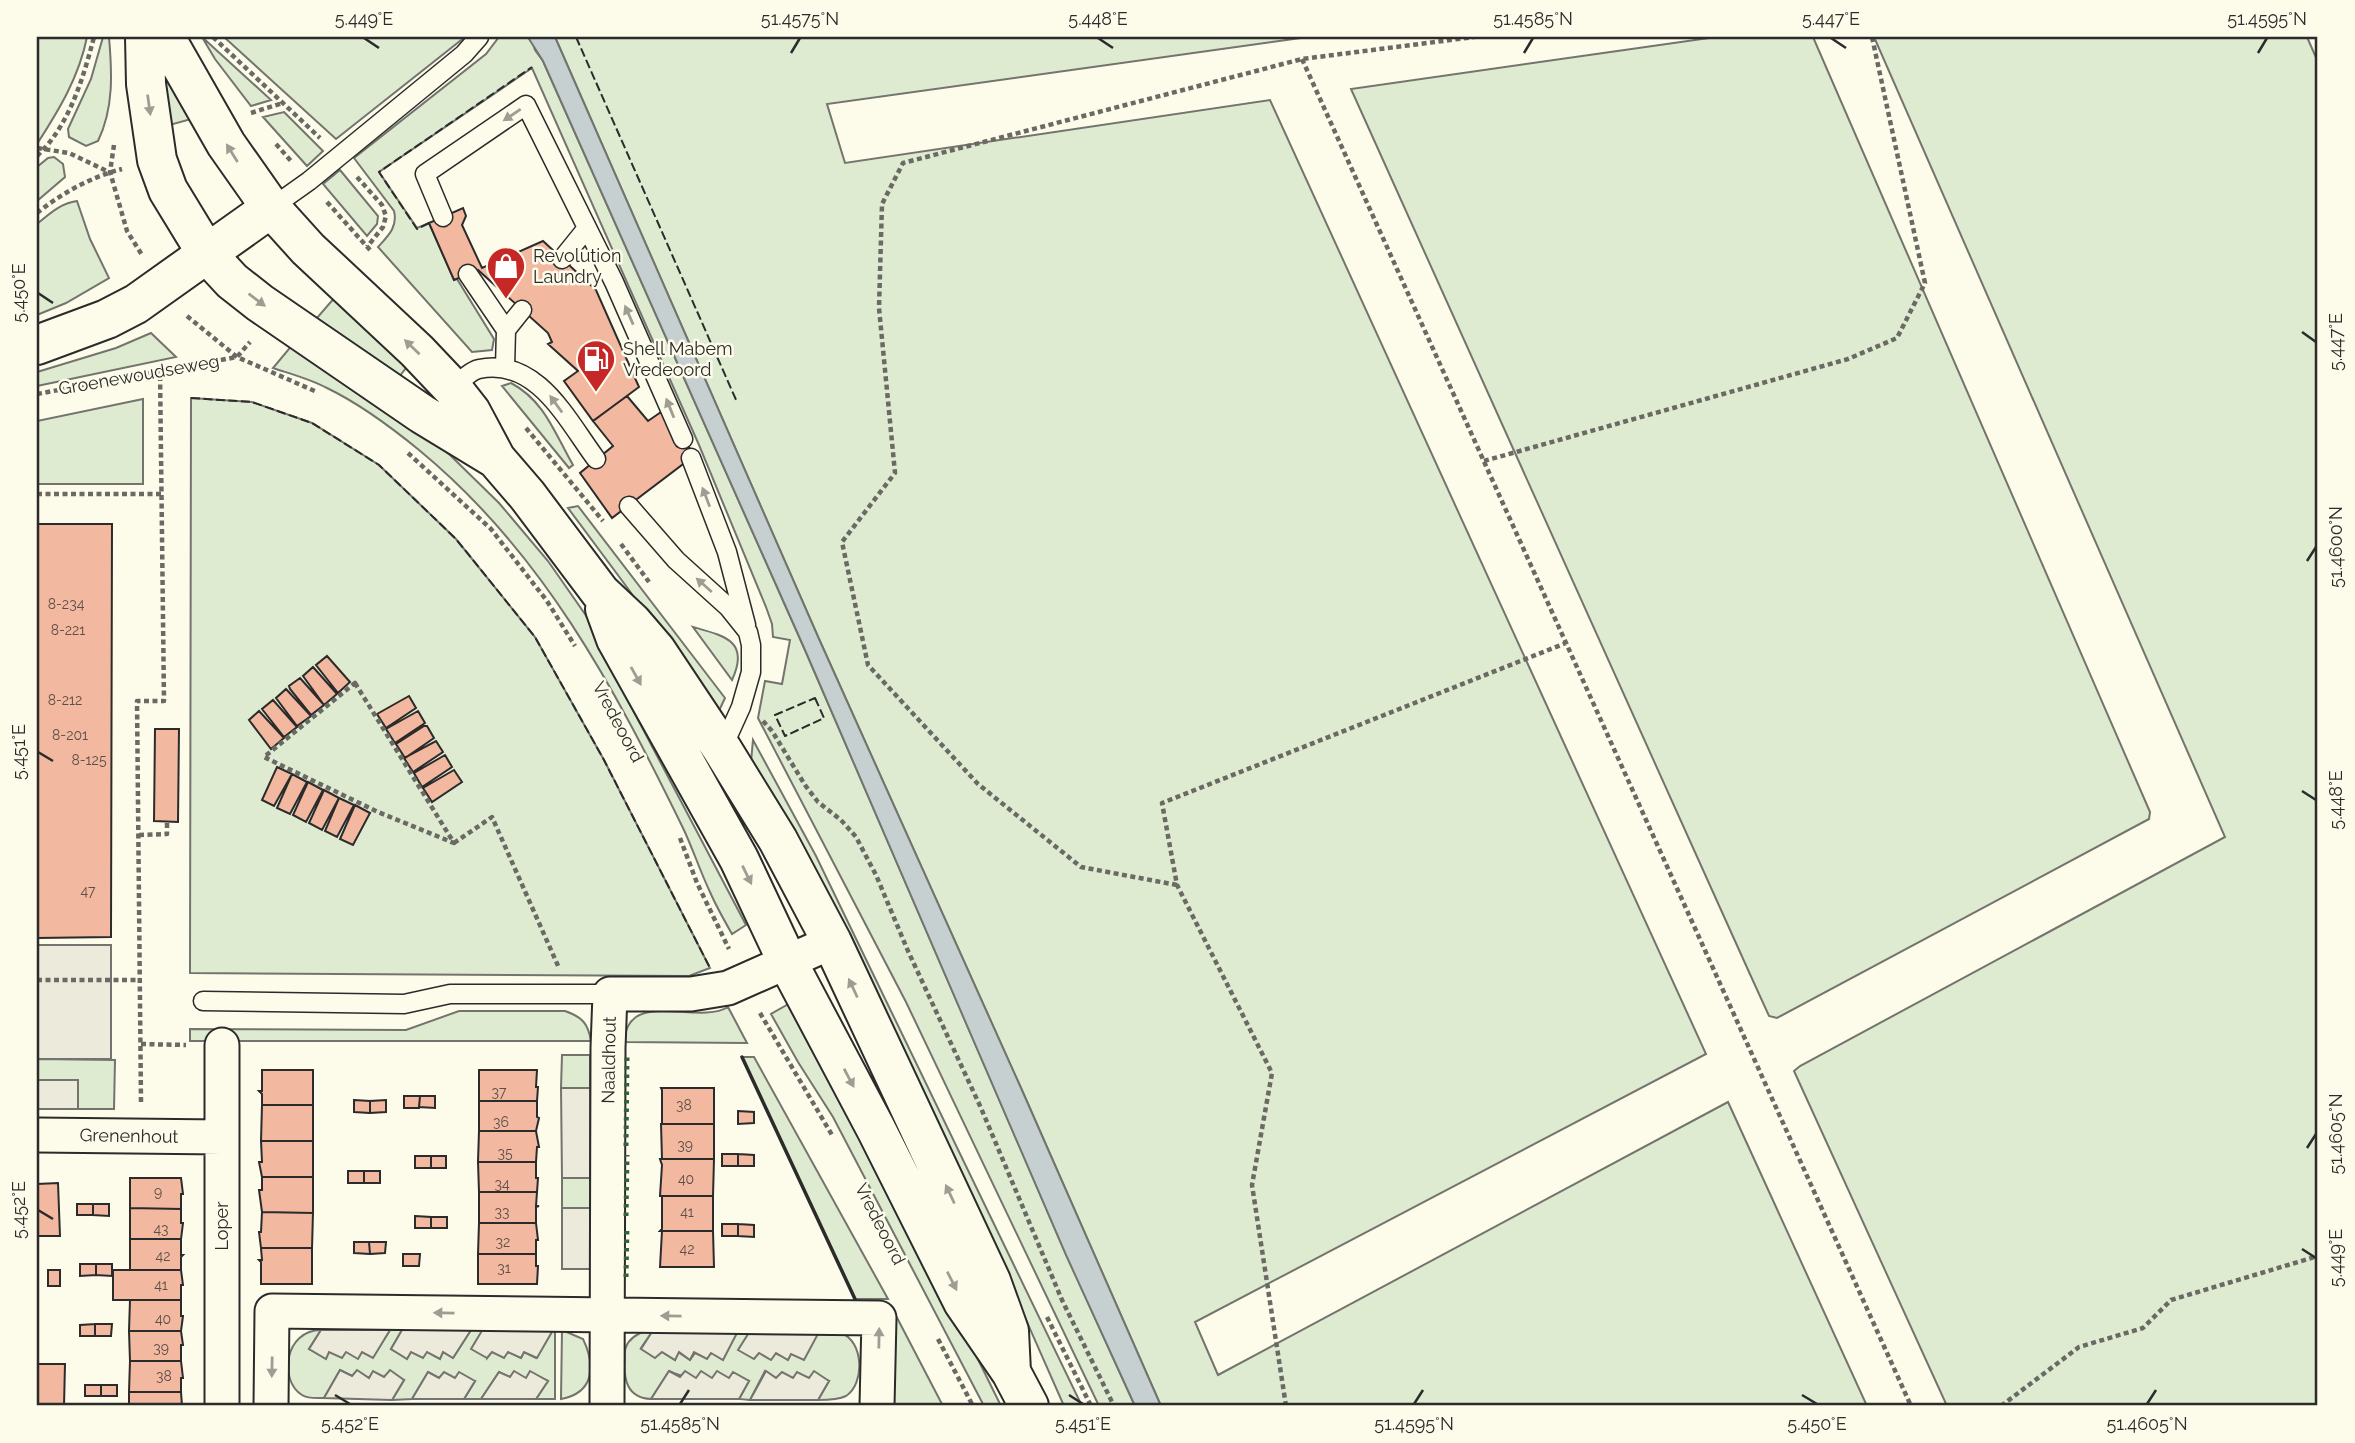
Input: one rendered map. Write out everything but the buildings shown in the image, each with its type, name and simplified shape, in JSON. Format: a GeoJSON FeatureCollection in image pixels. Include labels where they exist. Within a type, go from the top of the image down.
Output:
{"type":"FeatureCollection","features":[{"type":"Feature","properties":{"kind":"street"},"geometry":{"type":"LineString","coordinates":[[145,37],[146,83],[157,160],[168,190],[207,254],[232,281],[275,313],[422,414],[496,459]]}},
{"type":"Feature","properties":{"kind":"street"},"geometry":{"type":"LineString","coordinates":[[165,37],[226,144],[271,208],[453,389],[471,412],[496,459],[527,495],[600,592],[615,639],[706,761],[778,840],[832,942],[991,1280],[1009,1331],[1011,1372]]}},
{"type":"Feature","properties":{"kind":"street"},"geometry":{"type":"LineString","coordinates":[[37,345],[107,318],[162,287],[271,208]]}},
{"type":"Feature","properties":{"kind":"street"},"geometry":{"type":"LineString","coordinates":[[706,761],[739,859],[788,963],[870,1117],[963,1302],[1011,1372],[1029,1406]]}},
{"type":"Feature","properties":{"kind":"street","name":"Naaldhout"},"geometry":{"type":"LineString","coordinates":[[607,1406],[610,994],[691,994],[728,988],[832,942]]}},
{"type":"Feature","properties":{"kind":"street","name":"Loper"},"geometry":{"type":"LineString","coordinates":[[222,1045],[222,1406]]}},
{"type":"Feature","properties":{"kind":"street","name":"Grenenhout"},"geometry":{"type":"LineString","coordinates":[[37,1135],[222,1137]]}},
{"type":"Feature","properties":{"kind":"street"},"geometry":{"type":"LineString","coordinates":[[222,1307],[272,1311],[879,1318],[877,1406]]}},
{"type":"Feature","properties":{"kind":"street"},"geometry":{"type":"LineString","coordinates":[[271,1406],[272,1311]]}},
{"type":"Feature","properties":{"kind":"lane"},"geometry":{"type":"LineString","coordinates":[[271,208],[309,181],[464,54],[480,37]]}},
{"type":"Feature","properties":{"kind":"lane"},"geometry":{"type":"LineString","coordinates":[[443,217],[425,174],[526,105],[619,294],[683,439]]}},
{"type":"Feature","properties":{"kind":"lane"},"geometry":{"type":"LineString","coordinates":[[562,259],[587,228]]}},
{"type":"Feature","properties":{"kind":"lane"},"geometry":{"type":"LineString","coordinates":[[468,274],[506,330],[505,368]]}},
{"type":"Feature","properties":{"kind":"lane"},"geometry":{"type":"LineString","coordinates":[[506,330],[522,310]]}},
{"type":"Feature","properties":{"kind":"lane"},"geometry":{"type":"LineString","coordinates":[[422,414],[477,369],[505,368],[520,372],[548,393],[596,459]]}},
{"type":"Feature","properties":{"kind":"lane"},"geometry":{"type":"LineString","coordinates":[[691,458],[727,552],[752,658],[741,707],[706,761]]}},
{"type":"Feature","properties":{"kind":"lane"},"geometry":{"type":"LineString","coordinates":[[629,506],[676,560],[729,607],[747,632]]}},
{"type":"Feature","properties":{"kind":"lane"},"geometry":{"type":"LineString","coordinates":[[203,1001],[404,1004],[450,994],[610,994]]}},
{"type":"Feature","properties":{"kind":"path"},"geometry":{"type":"LineString","coordinates":[[37,156],[45,148],[69,109],[83,78],[94,37]]}},
{"type":"Feature","properties":{"kind":"path"},"geometry":{"type":"LineString","coordinates":[[1177,885],[1081,867],[978,784],[868,665],[842,542],[895,473],[879,308],[882,204],[903,163],[1302,59],[1474,37]]}},
{"type":"Feature","properties":{"kind":"path"},"geometry":{"type":"LineString","coordinates":[[1484,461],[1849,359],[1897,338],[1925,284],[1872,37]]}},
{"type":"Feature","properties":{"kind":"path"},"geometry":{"type":"LineString","coordinates":[[1302,59],[1911,1406]]}},
{"type":"Feature","properties":{"kind":"path"},"geometry":{"type":"LineString","coordinates":[[251,113],[284,103]]}},
{"type":"Feature","properties":{"kind":"path"},"geometry":{"type":"LineString","coordinates":[[37,148],[69,153],[110,172],[127,230],[162,287],[190,319],[237,357],[323,395]]}},
{"type":"Feature","properties":{"kind":"path"},"geometry":{"type":"LineString","coordinates":[[37,213],[53,200],[110,172]]}},
{"type":"Feature","properties":{"kind":"path"},"geometry":{"type":"LineString","coordinates":[[320,259],[349,227]]}},
{"type":"Feature","properties":{"kind":"path","name":"Groenewoudseweg"},"geometry":{"type":"LineString","coordinates":[[37,394],[237,357],[275,313]]}},
{"type":"Feature","properties":{"kind":"path"},"geometry":{"type":"LineString","coordinates":[[141,1137],[137,701],[164,701],[160,370]]}},
{"type":"Feature","properties":{"kind":"path"},"geometry":{"type":"LineString","coordinates":[[402,448],[491,529],[547,601],[576,647]]}},
{"type":"Feature","properties":{"kind":"path"},"geometry":{"type":"LineString","coordinates":[[37,494],[162,494]]}},
{"type":"Feature","properties":{"kind":"path"},"geometry":{"type":"LineString","coordinates":[[1286,1406],[1252,1185],[1272,1073],[1177,885],[1162,803],[1566,643]]}},
{"type":"Feature","properties":{"kind":"path"},"geometry":{"type":"LineString","coordinates":[[355,683],[454,843],[378,812],[264,757],[355,683]]}},
{"type":"Feature","properties":{"kind":"path"},"geometry":{"type":"LineString","coordinates":[[741,707],[764,721],[818,802],[841,820],[856,837],[876,875],[981,1108],[1062,1300],[1114,1406]]}},
{"type":"Feature","properties":{"kind":"path"},"geometry":{"type":"LineString","coordinates":[[454,843],[492,817],[559,968],[560,994]]}},
{"type":"Feature","properties":{"kind":"path"},"geometry":{"type":"LineString","coordinates":[[139,835],[167,834],[167,822]]}},
{"type":"Feature","properties":{"kind":"path"},"geometry":{"type":"LineString","coordinates":[[679,835],[697,883],[761,1014],[833,1136]]}},
{"type":"Feature","properties":{"kind":"path"},"geometry":{"type":"LineString","coordinates":[[37,980],[140,981]]}},
{"type":"Feature","properties":{"kind":"path"},"geometry":{"type":"LineString","coordinates":[[141,1044],[222,1045]]}},
{"type":"Feature","properties":{"kind":"path"},"geometry":{"type":"LineString","coordinates":[[2001,1406],[2079,1347],[2143,1328],[2171,1300],[2318,1256]]}},
{"type":"Feature","properties":{"kind":"path"},"geometry":{"type":"LineString","coordinates":[[936,1334],[973,1406]]}},
{"type":"Feature","properties":{"kind":"green space"},"geometry":{"type":"Polygon","coordinates":[[[37,37],[87,37],[73,79],[37,144],[37,37]]]}},
{"type":"Feature","properties":{"kind":"green space"},"geometry":{"type":"Polygon","coordinates":[[[103,37],[109,37],[111,77],[107,116],[98,141],[86,146],[69,137],[68,129],[91,79],[103,37]]]}},
{"type":"Feature","properties":{"kind":"green space"},"geometry":{"type":"Polygon","coordinates":[[[202,37],[271,100],[251,106],[215,59],[202,37]]]}},
{"type":"Feature","properties":{"kind":"green space"},"geometry":{"type":"Polygon","coordinates":[[[224,37],[465,37],[336,139],[224,37]]]}},
{"type":"Feature","properties":{"kind":"green space"},"geometry":{"type":"Polygon","coordinates":[[[499,37],[531,37],[535,50],[543,61],[805,650],[1066,1254],[1135,1406],[1099,1406],[906,1002],[758,718],[765,681],[782,684],[790,640],[773,637],[766,607],[699,445],[532,68],[379,172],[417,228],[429,223],[454,280],[457,279],[494,339],[492,350],[472,352],[378,247],[393,227],[394,211],[354,158],[486,54],[499,37]]]}},
{"type":"Feature","properties":{"kind":"green space"},"geometry":{"type":"Polygon","coordinates":[[[555,37],[1308,37],[827,104],[845,163],[1270,100],[1706,1054],[1195,1322],[1218,1375],[1728,1102],[1867,1406],[1161,1406],[819,639],[555,37]]]}},
{"type":"Feature","properties":{"kind":"green space"},"geometry":{"type":"Polygon","coordinates":[[[1716,37],[1813,37],[2150,812],[2149,819],[1777,1018],[1769,1016],[1351,89],[1716,37]]]}},
{"type":"Feature","properties":{"kind":"green space"},"geometry":{"type":"Polygon","coordinates":[[[1874,37],[2307,37],[2318,62],[2318,1406],[1947,1406],[1794,1071],[2225,837],[1874,37]]]}},
{"type":"Feature","properties":{"kind":"green space"},"geometry":{"type":"Polygon","coordinates":[[[171,76],[195,118],[166,126],[160,80],[171,76]]]}},
{"type":"Feature","properties":{"kind":"green space"},"geometry":{"type":"Polygon","coordinates":[[[284,112],[323,151],[307,166],[263,117],[284,112]]]}},
{"type":"Feature","properties":{"kind":"green space"},"geometry":{"type":"Polygon","coordinates":[[[54,157],[63,164],[65,177],[37,201],[37,167],[48,158],[54,157]]]}},
{"type":"Feature","properties":{"kind":"green space"},"geometry":{"type":"Polygon","coordinates":[[[340,170],[378,216],[377,224],[367,236],[323,184],[340,170]]]}},
{"type":"Feature","properties":{"kind":"green space"},"geometry":{"type":"Polygon","coordinates":[[[77,201],[90,239],[109,278],[66,303],[37,315],[37,224],[60,207],[77,201]]]}},
{"type":"Feature","properties":{"kind":"green space"},"geometry":{"type":"Polygon","coordinates":[[[336,296],[409,364],[399,377],[316,319],[336,296]]]}},
{"type":"Feature","properties":{"kind":"green space"},"geometry":{"type":"Polygon","coordinates":[[[151,333],[176,357],[37,386],[37,372],[116,348],[151,333]]]}},
{"type":"Feature","properties":{"kind":"green space"},"geometry":{"type":"Polygon","coordinates":[[[293,344],[413,425],[450,455],[499,503],[548,561],[594,627],[624,693],[746,925],[732,934],[712,897],[683,828],[630,724],[572,624],[539,577],[503,532],[463,490],[408,441],[339,394],[273,368],[293,344]]]}},
{"type":"Feature","properties":{"kind":"green space"},"geometry":{"type":"Polygon","coordinates":[[[511,383],[533,399],[548,419],[573,465],[569,468],[502,386],[511,383]]]}},
{"type":"Feature","properties":{"kind":"green space"},"geometry":{"type":"Polygon","coordinates":[[[191,398],[252,402],[312,423],[379,465],[456,539],[535,637],[604,760],[710,968],[689,976],[190,973],[191,398]]]}},
{"type":"Feature","properties":{"kind":"green space"},"geometry":{"type":"Polygon","coordinates":[[[143,399],[143,484],[37,484],[37,421],[143,399]]]}},
{"type":"Feature","properties":{"kind":"green space"},"geometry":{"type":"Polygon","coordinates":[[[578,506],[725,698],[716,717],[629,590],[568,508],[578,506]]]}},
{"type":"Feature","properties":{"kind":"green space"},"geometry":{"type":"Polygon","coordinates":[[[693,627],[724,637],[736,648],[737,667],[732,680],[693,627]]]}},
{"type":"Feature","properties":{"kind":"green space"},"geometry":{"type":"Polygon","coordinates":[[[753,740],[816,856],[1082,1406],[1064,1406],[1008,1279],[750,773],[753,740]]]}},
{"type":"Feature","properties":{"kind":"green space"},"geometry":{"type":"Polygon","coordinates":[[[792,1002],[852,1104],[1001,1406],[984,1406],[833,1117],[771,1014],[792,1002]]]}},
{"type":"Feature","properties":{"kind":"green space"},"geometry":{"type":"Polygon","coordinates":[[[728,1007],[747,1043],[624,1042],[628,1025],[638,1016],[666,1011],[715,1012],[728,1007]]]}},
{"type":"Feature","properties":{"kind":"green space"},"geometry":{"type":"Polygon","coordinates":[[[459,1011],[565,1011],[583,1021],[591,1041],[190,1041],[190,1029],[406,1030],[459,1011]]]}},
{"type":"Feature","properties":{"kind":"green space"},"geometry":{"type":"Polygon","coordinates":[[[562,1055],[590,1055],[590,1088],[561,1088],[562,1055]]]}},
{"type":"Feature","properties":{"kind":"green space"},"geometry":{"type":"Polygon","coordinates":[[[742,1057],[754,1057],[888,1299],[855,1299],[742,1057]]]}},
{"type":"Feature","properties":{"kind":"green space"},"geometry":{"type":"Polygon","coordinates":[[[37,1059],[115,1060],[114,1109],[78,1109],[78,1080],[37,1080],[37,1059]]]}},
{"type":"Feature","properties":{"kind":"green space"},"geometry":{"type":"Polygon","coordinates":[[[562,1178],[590,1178],[590,1208],[562,1208],[562,1178]]]}},
{"type":"Feature","properties":{"kind":"green space"},"geometry":{"type":"Polygon","coordinates":[[[893,1310],[943,1406],[891,1406],[893,1310]]]}},
{"type":"Feature","properties":{"kind":"green space"},"geometry":{"type":"Polygon","coordinates":[[[483,1329],[487,1358],[492,1351],[508,1352],[521,1358],[524,1352],[536,1358],[555,1330],[555,1399],[536,1399],[548,1381],[530,1372],[527,1378],[510,1377],[499,1372],[481,1399],[464,1399],[475,1381],[439,1378],[428,1372],[412,1399],[392,1400],[404,1380],[352,1376],[340,1370],[324,1398],[316,1398],[302,1395],[294,1388],[290,1379],[289,1357],[293,1347],[299,1338],[309,1332],[321,1330],[309,1349],[325,1358],[329,1352],[362,1352],[373,1357],[390,1330],[402,1330],[391,1349],[407,1358],[411,1351],[427,1351],[440,1358],[443,1352],[453,1358],[471,1330],[483,1329]]]}},
{"type":"Feature","properties":{"kind":"green space"},"geometry":{"type":"Polygon","coordinates":[[[562,1330],[583,1339],[590,1359],[590,1368],[586,1384],[580,1391],[561,1399],[562,1330]]]}},
{"type":"Feature","properties":{"kind":"green space"},"geometry":{"type":"Polygon","coordinates":[[[647,1330],[652,1332],[641,1348],[662,1352],[675,1360],[678,1352],[690,1360],[695,1353],[707,1358],[738,1331],[750,1331],[759,1352],[775,1353],[788,1359],[791,1353],[819,1332],[839,1332],[849,1338],[858,1353],[859,1373],[852,1390],[846,1396],[818,1400],[829,1381],[776,1378],[765,1371],[750,1400],[739,1399],[749,1381],[687,1377],[669,1371],[651,1399],[643,1398],[628,1386],[625,1351],[632,1338],[647,1330]]]}},
{"type":"Feature","properties":{"kind":"shaded area"},"geometry":{"type":"Polygon","coordinates":[[[555,37],[819,639],[1161,1406],[1135,1406],[1066,1255],[805,650],[543,61],[529,39],[555,37]]]}},
{"type":"Feature","properties":{"kind":"shaded area"},"geometry":{"type":"Polygon","coordinates":[[[37,945],[111,945],[111,1059],[37,1059],[37,945]]]}},
{"type":"Feature","properties":{"kind":"shaded area"},"geometry":{"type":"Polygon","coordinates":[[[37,1080],[78,1080],[78,1109],[37,1109],[37,1080]]]}},
{"type":"Feature","properties":{"kind":"shaded area"},"geometry":{"type":"Polygon","coordinates":[[[561,1088],[590,1088],[590,1178],[562,1178],[561,1088]]]}},
{"type":"Feature","properties":{"kind":"shaded area"},"geometry":{"type":"Polygon","coordinates":[[[562,1208],[590,1208],[590,1269],[562,1269],[562,1208]]]}},
{"type":"Feature","properties":{"kind":"shaded area"},"geometry":{"type":"Polygon","coordinates":[[[483,1329],[553,1330],[537,1358],[524,1352],[521,1358],[508,1352],[504,1358],[492,1352],[487,1358],[471,1349],[483,1329]]]}},
{"type":"Feature","properties":{"kind":"shaded area"},"geometry":{"type":"Polygon","coordinates":[[[321,1330],[390,1330],[373,1358],[362,1352],[358,1359],[346,1352],[342,1358],[329,1352],[326,1359],[309,1349],[321,1330]]]}},
{"type":"Feature","properties":{"kind":"shaded area"},"geometry":{"type":"Polygon","coordinates":[[[402,1330],[471,1330],[453,1358],[443,1352],[440,1359],[427,1352],[423,1358],[411,1352],[407,1359],[391,1349],[402,1330]]]}},
{"type":"Feature","properties":{"kind":"shaded area"},"geometry":{"type":"Polygon","coordinates":[[[738,1331],[723,1360],[711,1353],[707,1359],[694,1352],[690,1360],[679,1352],[675,1360],[662,1352],[655,1358],[641,1349],[652,1332],[738,1331]]]}},
{"type":"Feature","properties":{"kind":"shaded area"},"geometry":{"type":"Polygon","coordinates":[[[750,1331],[819,1332],[804,1360],[791,1354],[788,1360],[776,1353],[771,1360],[759,1353],[754,1359],[738,1350],[750,1331]]]}},
{"type":"Feature","properties":{"kind":"shaded area"},"geometry":{"type":"Polygon","coordinates":[[[340,1370],[352,1376],[357,1370],[369,1378],[373,1371],[384,1377],[390,1370],[404,1380],[392,1400],[324,1398],[340,1370]]]}},
{"type":"Feature","properties":{"kind":"shaded area"},"geometry":{"type":"Polygon","coordinates":[[[514,1371],[526,1378],[530,1371],[548,1381],[536,1399],[481,1399],[499,1372],[510,1377],[514,1371]]]}},
{"type":"Feature","properties":{"kind":"shaded area"},"geometry":{"type":"Polygon","coordinates":[[[669,1371],[680,1377],[685,1371],[696,1378],[701,1371],[712,1378],[717,1371],[729,1378],[733,1372],[749,1381],[739,1399],[651,1399],[669,1371]]]}},
{"type":"Feature","properties":{"kind":"shaded area"},"geometry":{"type":"Polygon","coordinates":[[[766,1371],[776,1378],[782,1372],[793,1378],[797,1372],[809,1378],[814,1371],[829,1381],[818,1400],[750,1400],[766,1371]]]}},
{"type":"Feature","properties":{"kind":"shaded area"},"geometry":{"type":"Polygon","coordinates":[[[428,1372],[439,1378],[444,1372],[455,1378],[459,1372],[475,1381],[464,1399],[412,1399],[428,1372]]]}},
{"type":"Feature","properties":{"kind":"hedge"},"geometry":{"type":"LineString","coordinates":[[626,1146],[627,1056]]}},
{"type":"Feature","properties":{"kind":"hedge"},"geometry":{"type":"LineString","coordinates":[[626,1216],[627,1155]]}},
{"type":"Feature","properties":{"kind":"hedge"},"geometry":{"type":"LineString","coordinates":[[626,1277],[627,1226]]}},
{"type":"Feature","properties":{"kind":"fence"},"geometry":{"type":"LineString","coordinates":[[576,37],[737,402]]}},
{"type":"Feature","properties":{"kind":"fence"},"geometry":{"type":"LineString","coordinates":[[429,223],[417,229],[379,172],[532,67]]}},
{"type":"Feature","properties":{"kind":"fence"},"geometry":{"type":"LineString","coordinates":[[191,398],[252,402],[312,423],[379,465],[456,539],[535,637],[604,760],[710,968]]}},
{"type":"Feature","properties":{"kind":"fence"},"geometry":{"type":"LineString","coordinates":[[815,698],[824,718],[785,736],[775,715],[815,698]]}},
{"type":"Feature","properties":{"kind":"wall"},"geometry":{"type":"LineString","coordinates":[[742,1057],[855,1299]]}},
{"type":"Feature","properties":{"kind":"place","name":"Revolution Laundry"},"geometry":{"type":"Point","coordinates":[506,300]}},
{"type":"Feature","properties":{"kind":"place","name":"Shell Mabem Vredeoord"},"geometry":{"type":"Point","coordinates":[596,393]}}]}
